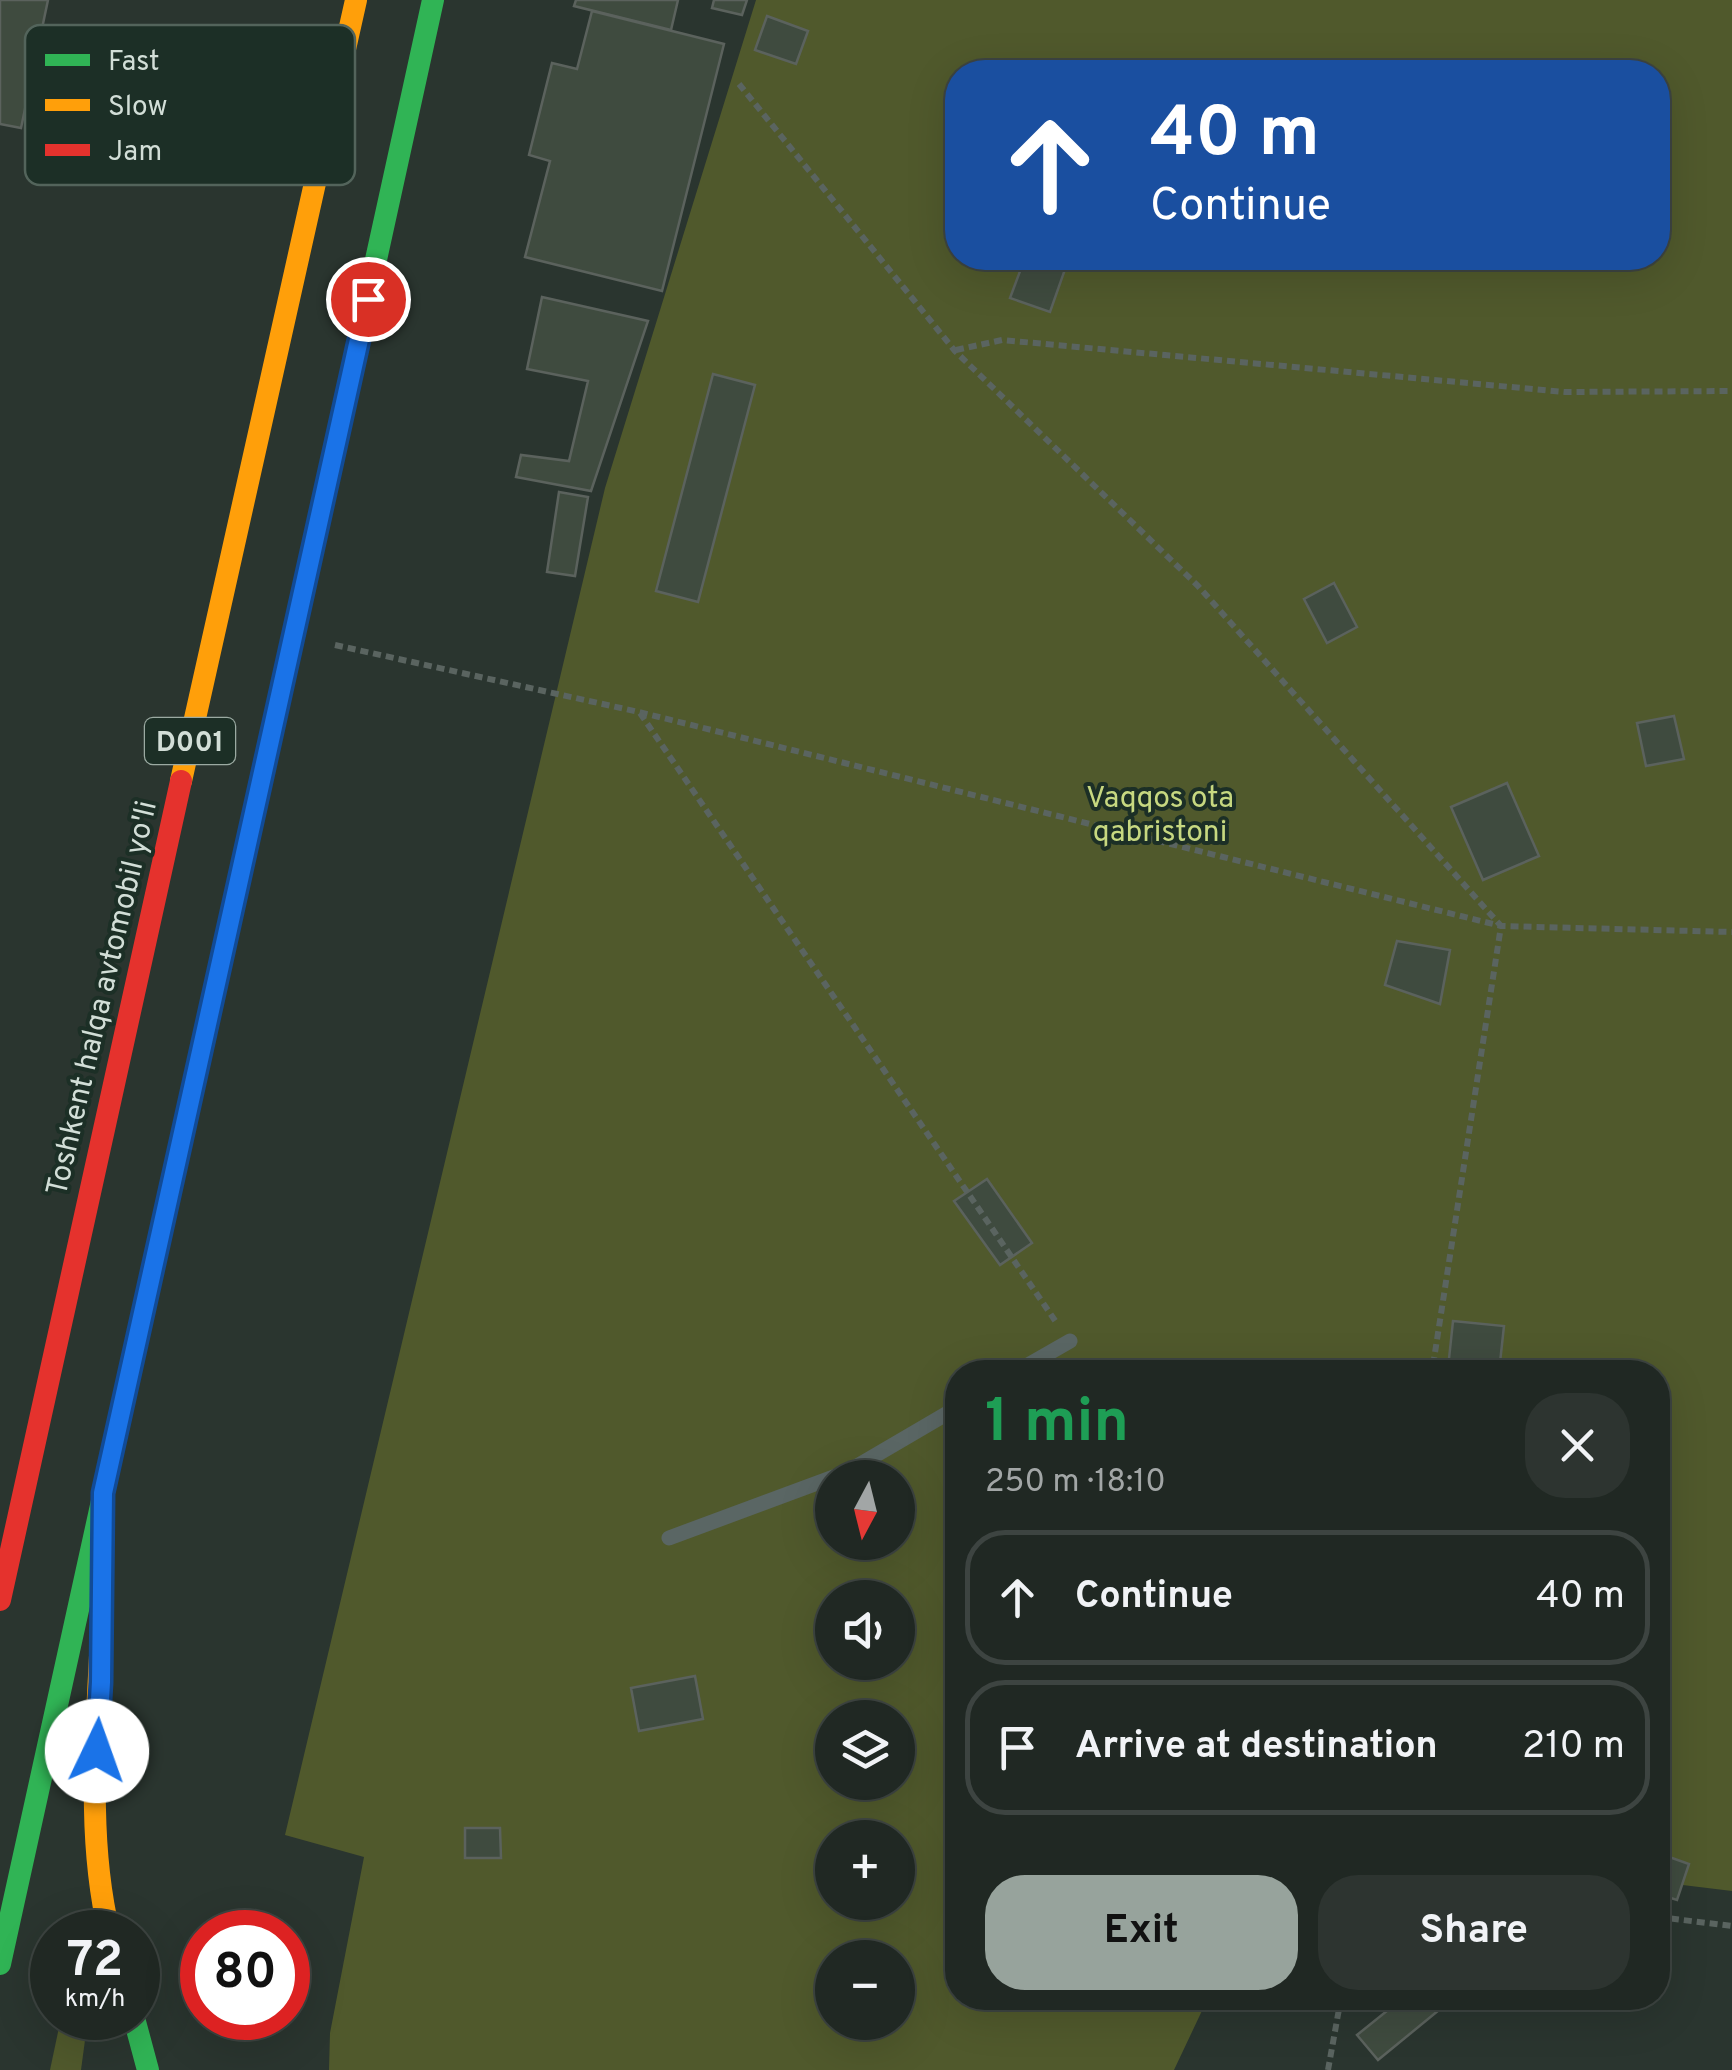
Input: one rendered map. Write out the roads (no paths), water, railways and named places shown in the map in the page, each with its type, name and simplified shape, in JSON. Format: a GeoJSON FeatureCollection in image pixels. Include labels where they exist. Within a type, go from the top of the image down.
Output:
{"type":"FeatureCollection","features":[{"type":"Feature","properties":{"kind":"highway","name":"Toshkent halqa avtomobil yo'li"},"geometry":{"type":"LineString","coordinates":[[351,25],[356,0]]}},
{"type":"Feature","properties":{"kind":"highway","name":"D001"},"geometry":{"type":"LineString","coordinates":[[0,1964],[433,0]]}},
{"type":"Feature","properties":{"kind":"highway","name":"Toshkent halqa avtomobil yo'li"},"geometry":{"type":"LineString","coordinates":[[0,1600],[25,1482],[94,1208],[316,185]]}},
{"type":"Feature","properties":{"kind":"highway"},"geometry":{"type":"LineString","coordinates":[[143,1227],[164,1214]]}},
{"type":"Feature","properties":{"kind":"highway"},"geometry":{"type":"LineString","coordinates":[[0,1563],[25,1482]]}},
{"type":"Feature","properties":{"kind":"highway"},"geometry":{"type":"LineString","coordinates":[[103,1493],[101,1682],[93,1820],[95,1866],[104,1910]]}},
{"type":"Feature","properties":{"kind":"highway"},"geometry":{"type":"LineString","coordinates":[[140,2040],[148,2070]]}},
{"type":"Feature","properties":{"kind":"lane"},"geometry":{"type":"LineString","coordinates":[[1037,1360],[1070,1341]]}},
{"type":"Feature","properties":{"kind":"lane"},"geometry":{"type":"LineString","coordinates":[[669,1538],[847,1472],[945,1415]]}},
{"type":"Feature","properties":{"kind":"park label","name":"Vaqqos ota qabristoni"},"geometry":{"type":"Point","coordinates":[1160,814]}}]}
